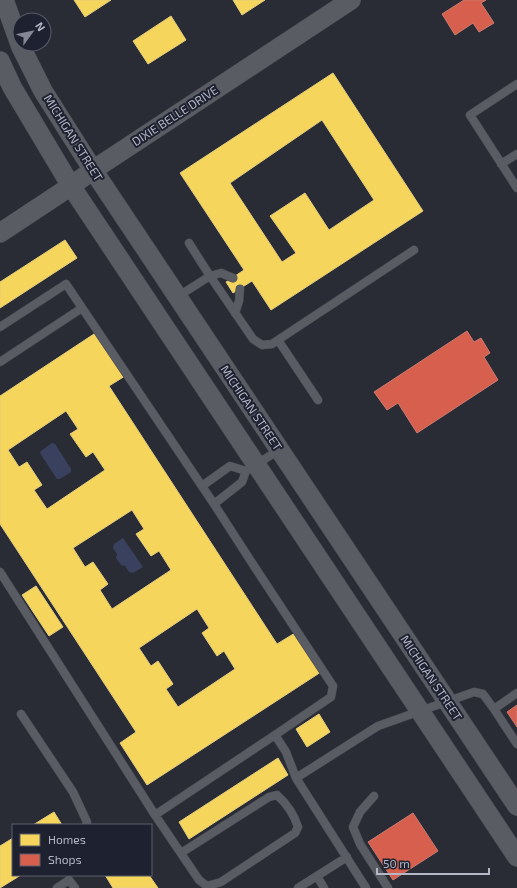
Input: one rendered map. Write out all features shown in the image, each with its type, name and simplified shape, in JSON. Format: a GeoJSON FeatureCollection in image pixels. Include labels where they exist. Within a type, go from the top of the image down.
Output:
{"type":"FeatureCollection","features":[{"type":"Feature","properties":{"kind":"street","name":"MICHIGAN STREET"},"geometry":{"type":"LineString","coordinates":[[4,0],[21,47],[43,91],[93,170],[517,806]]}},
{"type":"Feature","properties":{"kind":"street","name":"DIXIE BELLE DRIVE"},"geometry":{"type":"LineString","coordinates":[[0,234],[93,170],[351,0]]}},
{"type":"Feature","properties":{"kind":"street"},"geometry":{"type":"LineString","coordinates":[[0,61],[12,87],[71,186],[251,467],[420,710],[517,857]]}},
{"type":"Feature","properties":{"kind":"lane"},"geometry":{"type":"LineString","coordinates":[[517,84],[470,115],[517,188]]}},
{"type":"Feature","properties":{"kind":"lane"},"geometry":{"type":"LineString","coordinates":[[501,164],[517,154]]}},
{"type":"Feature","properties":{"kind":"lane"},"geometry":{"type":"LineString","coordinates":[[189,243],[253,339],[262,345],[272,344],[414,250]]}},
{"type":"Feature","properties":{"kind":"lane"},"geometry":{"type":"LineString","coordinates":[[177,297],[210,276],[221,273],[233,278]]}},
{"type":"Feature","properties":{"kind":"lane"},"geometry":{"type":"LineString","coordinates":[[0,327],[66,284],[214,504],[333,686],[331,697],[155,815]]}},
{"type":"Feature","properties":{"kind":"lane"},"geometry":{"type":"LineString","coordinates":[[235,313],[239,302],[240,289]]}},
{"type":"Feature","properties":{"kind":"lane"},"geometry":{"type":"LineString","coordinates":[[0,362],[82,308]]}},
{"type":"Feature","properties":{"kind":"lane"},"geometry":{"type":"LineString","coordinates":[[278,340],[318,400]]}},
{"type":"Feature","properties":{"kind":"lane"},"geometry":{"type":"LineString","coordinates":[[214,504],[242,482],[251,467],[279,450]]}},
{"type":"Feature","properties":{"kind":"lane"},"geometry":{"type":"LineString","coordinates":[[202,486],[230,466],[251,467]]}},
{"type":"Feature","properties":{"kind":"lane"},"geometry":{"type":"LineString","coordinates":[[0,572],[155,815],[181,854],[199,880],[208,886],[221,882],[296,833],[298,827],[295,818],[285,802],[277,795],[269,797],[181,854]]}},
{"type":"Feature","properties":{"kind":"lane"},"geometry":{"type":"LineString","coordinates":[[296,778],[378,726],[474,692],[483,694],[517,744]]}},
{"type":"Feature","properties":{"kind":"lane"},"geometry":{"type":"LineString","coordinates":[[494,709],[517,693]]}},
{"type":"Feature","properties":{"kind":"lane"},"geometry":{"type":"LineString","coordinates":[[21,714],[73,792],[87,822],[86,824]]}},
{"type":"Feature","properties":{"kind":"lane"},"geometry":{"type":"LineString","coordinates":[[275,735],[286,752],[296,778],[366,888]]}},
{"type":"Feature","properties":{"kind":"lane"},"geometry":{"type":"LineString","coordinates":[[374,796],[360,812],[353,827],[360,844],[388,888]]}},
{"type":"Feature","properties":{"kind":"lane"},"geometry":{"type":"LineString","coordinates":[[298,888],[347,857]]}},
{"type":"Feature","properties":{"kind":"lane"},"geometry":{"type":"LineString","coordinates":[[317,876],[324,888]]}},
{"type":"Feature","properties":{"kind":"lane"},"geometry":{"type":"LineString","coordinates":[[56,888],[71,878],[75,888]]}},
{"type":"Feature","properties":{"kind":"water"},"geometry":{"type":"Polygon","coordinates":[[[52,443],[55,444],[71,469],[71,472],[60,479],[57,479],[40,453],[52,443]]]}},
{"type":"Feature","properties":{"kind":"water"},"geometry":{"type":"Polygon","coordinates":[[[123,538],[143,567],[133,573],[129,572],[125,566],[121,565],[116,558],[117,554],[113,548],[114,544],[123,538]]]}},
{"type":"Feature","properties":{"kind":"building: Homes"},"geometry":{"type":"Polygon","coordinates":[[[74,0],[111,0],[85,17],[74,0]]]}},
{"type":"Feature","properties":{"kind":"building: Homes"},"geometry":{"type":"Polygon","coordinates":[[[233,0],[265,0],[242,15],[233,0]]]}},
{"type":"Feature","properties":{"kind":"building: Homes"},"geometry":{"type":"Polygon","coordinates":[[[171,16],[186,40],[148,64],[133,41],[171,16]]]}},
{"type":"Feature","properties":{"kind":"building: Homes"},"geometry":{"type":"Polygon","coordinates":[[[333,73],[423,211],[271,310],[252,281],[233,293],[226,282],[244,270],[180,173],[333,73]],[[322,120],[230,183],[282,262],[296,253],[270,216],[305,193],[329,230],[374,200],[322,120]]]}},
{"type":"Feature","properties":{"kind":"building: Homes"},"geometry":{"type":"Polygon","coordinates":[[[65,240],[77,258],[0,308],[0,282],[65,240]]]}},
{"type":"Feature","properties":{"kind":"building: Homes"},"geometry":{"type":"Polygon","coordinates":[[[97,332],[125,376],[109,386],[277,644],[295,633],[321,672],[147,785],[120,743],[136,732],[0,524],[0,396],[97,332]],[[66,411],[8,450],[19,467],[27,462],[42,485],[34,490],[47,509],[105,470],[93,452],[86,457],[70,434],[78,429],[66,411]],[[132,510],[73,548],[85,567],[93,562],[108,584],[100,590],[112,609],[171,570],[159,551],[151,556],[136,534],[144,529],[132,510]],[[197,609],[139,648],[151,666],[158,661],[173,684],[166,689],[178,707],[235,669],[224,651],[217,656],[202,633],[209,628],[197,609]]]}},
{"type":"Feature","properties":{"kind":"building: Homes"},"geometry":{"type":"Polygon","coordinates":[[[36,586],[63,627],[49,636],[22,595],[36,586]]]}},
{"type":"Feature","properties":{"kind":"building: Homes"},"geometry":{"type":"Polygon","coordinates":[[[319,714],[330,732],[307,747],[296,729],[319,714]]]}},
{"type":"Feature","properties":{"kind":"building: Homes"},"geometry":{"type":"Polygon","coordinates":[[[278,758],[288,775],[189,839],[179,822],[278,758]]]}},
{"type":"Feature","properties":{"kind":"building: Homes"},"geometry":{"type":"Polygon","coordinates":[[[54,812],[61,824],[35,824],[54,812]]]}},
{"type":"Feature","properties":{"kind":"building: Homes"},"geometry":{"type":"Polygon","coordinates":[[[12,839],[12,876],[19,876],[0,888],[0,846],[12,839]]]}},
{"type":"Feature","properties":{"kind":"building: Homes"},"geometry":{"type":"Polygon","coordinates":[[[106,876],[150,876],[158,888],[113,888],[106,876]]]}},
{"type":"Feature","properties":{"kind":"building: Shops"},"geometry":{"type":"Polygon","coordinates":[[[464,0],[486,0],[481,3],[494,23],[479,32],[473,23],[455,35],[442,14],[464,0]]]}},
{"type":"Feature","properties":{"kind":"building: Shops"},"geometry":{"type":"Polygon","coordinates":[[[467,331],[474,342],[481,338],[490,353],[484,357],[498,380],[417,433],[398,403],[387,410],[374,392],[467,331]]]}},
{"type":"Feature","properties":{"kind":"building: Shops"},"geometry":{"type":"Polygon","coordinates":[[[517,705],[517,727],[507,712],[517,705]]]}},
{"type":"Feature","properties":{"kind":"building: Shops"},"geometry":{"type":"Polygon","coordinates":[[[413,813],[438,851],[393,880],[368,842],[413,813]]]}}]}
